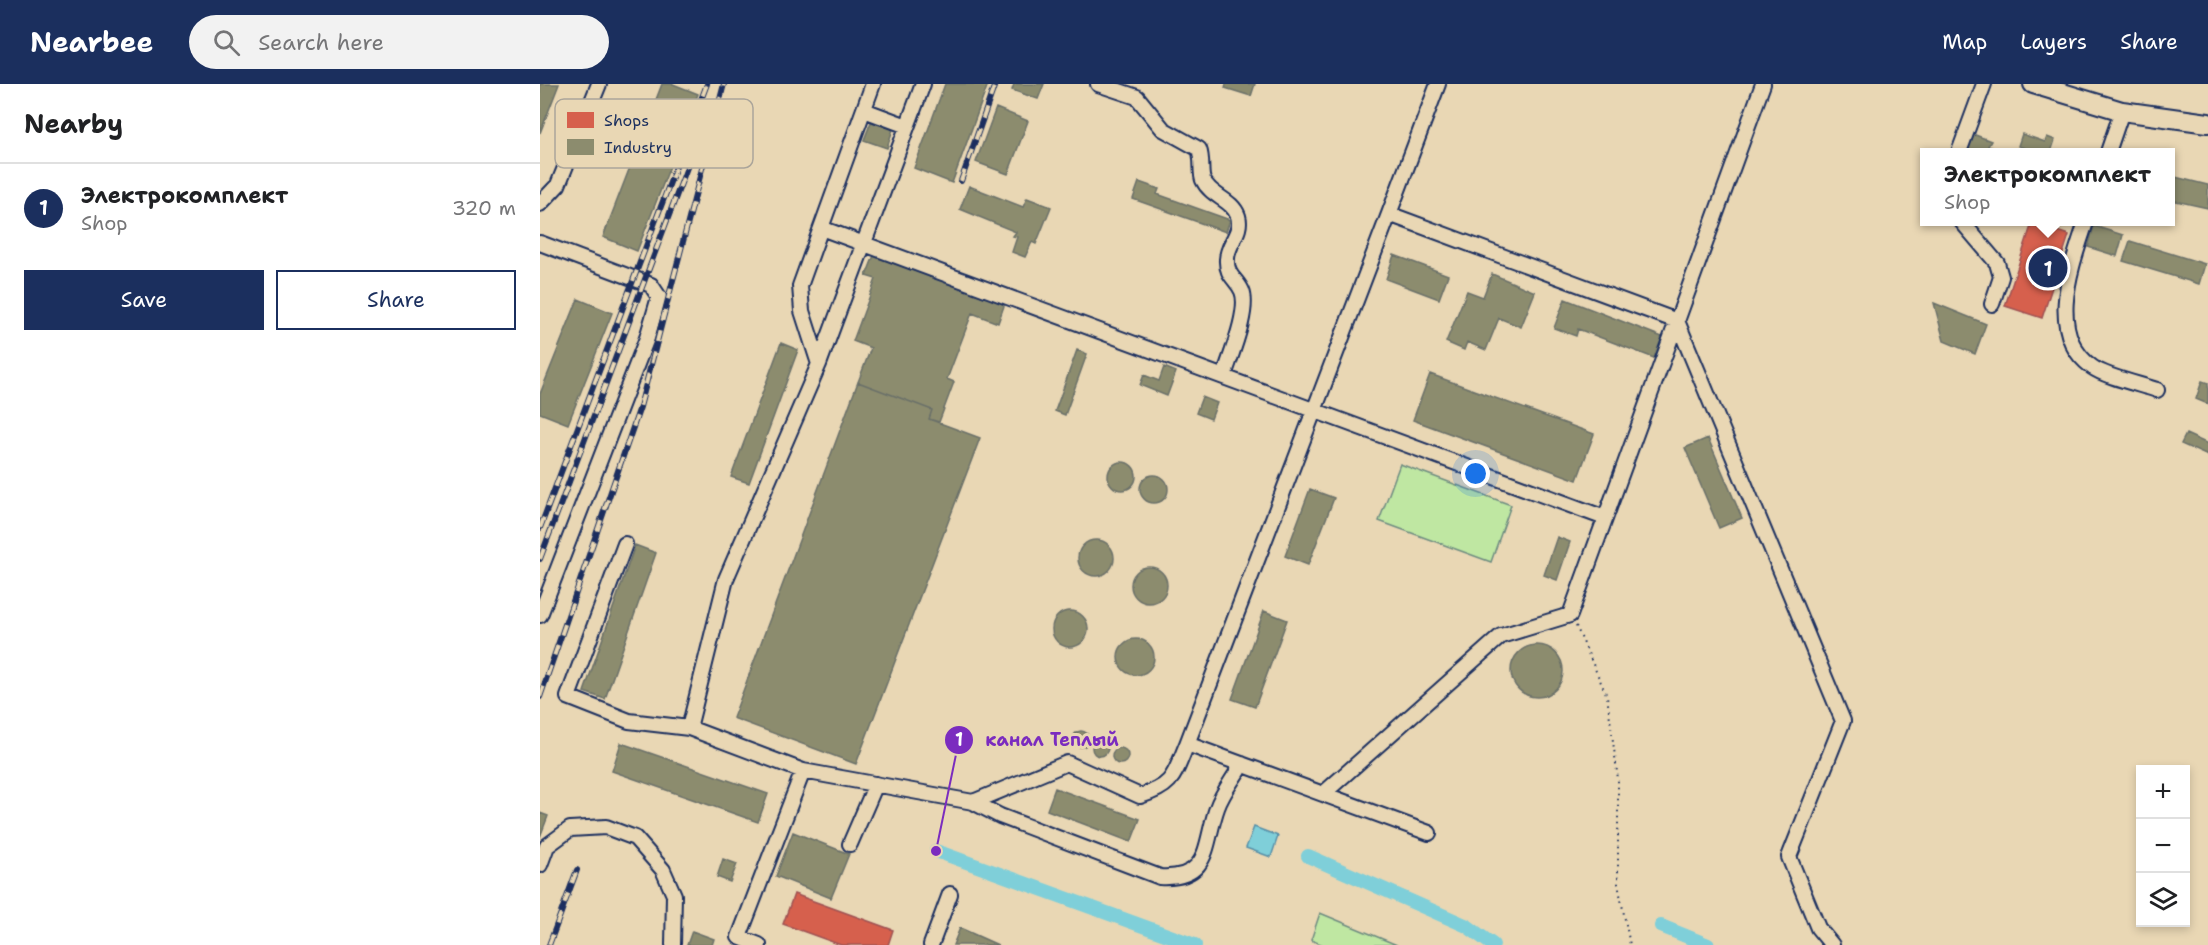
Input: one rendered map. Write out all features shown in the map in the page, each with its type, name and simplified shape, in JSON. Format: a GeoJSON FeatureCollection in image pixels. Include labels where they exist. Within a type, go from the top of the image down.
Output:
{"type":"FeatureCollection","features":[{"type":"Feature","properties":{"kind":"main road"},"geometry":{"type":"LineString","coordinates":[[2033,84],[2122,111],[2208,123]]}},
{"type":"Feature","properties":{"kind":"street"},"geometry":{"type":"LineString","coordinates":[[593,99],[599,84]]}},
{"type":"Feature","properties":{"kind":"street"},"geometry":{"type":"LineString","coordinates":[[819,364],[802,311],[800,286],[873,84]]}},
{"type":"Feature","properties":{"kind":"street"},"geometry":{"type":"LineString","coordinates":[[688,728],[726,579],[819,364],[923,84]]}},
{"type":"Feature","properties":{"kind":"street"},"geometry":{"type":"LineString","coordinates":[[1098,84],[1137,97],[1163,129],[1199,149],[1203,161],[1202,179],[1214,195],[1229,203],[1238,216],[1238,231],[1226,257],[1228,275],[1242,291],[1244,309],[1224,376]]}},
{"type":"Feature","properties":{"kind":"street"},"geometry":{"type":"LineString","coordinates":[[973,802],[1067,763],[1140,796],[1161,789],[1173,776],[1438,84]]}},
{"type":"Feature","properties":{"kind":"street"},"geometry":{"type":"LineString","coordinates":[[1323,794],[1501,636],[1570,615],[1763,84]]}},
{"type":"Feature","properties":{"kind":"street"},"geometry":{"type":"LineString","coordinates":[[1961,148],[1984,84]]}},
{"type":"Feature","properties":{"kind":"street"},"geometry":{"type":"LineString","coordinates":[[864,110],[907,126]]}},
{"type":"Feature","properties":{"kind":"street"},"geometry":{"type":"LineString","coordinates":[[2110,148],[2122,111]]}},
{"type":"Feature","properties":{"kind":"street"},"geometry":{"type":"LineString","coordinates":[[540,204],[558,185],[565,168]]}},
{"type":"Feature","properties":{"kind":"street"},"geometry":{"type":"LineString","coordinates":[[1389,214],[1677,321],[1843,721],[1789,856],[1818,928],[1832,945]]}},
{"type":"Feature","properties":{"kind":"street"},"geometry":{"type":"LineString","coordinates":[[1965,226],[1997,263],[2001,277],[1992,304]]}},
{"type":"Feature","properties":{"kind":"street"},"geometry":{"type":"LineString","coordinates":[[2085,226],[2068,275],[2065,316],[2074,349],[2092,367],[2157,390]]}},
{"type":"Feature","properties":{"kind":"street"},"geometry":{"type":"LineString","coordinates":[[821,228],[1605,518]]}},
{"type":"Feature","properties":{"kind":"street"},"geometry":{"type":"LineString","coordinates":[[540,243],[651,285],[659,297],[647,338],[540,615]]}},
{"type":"Feature","properties":{"kind":"street"},"geometry":{"type":"LineString","coordinates":[[625,544],[568,697],[629,721],[688,728],[803,771],[973,802],[1000,816],[1160,878],[1178,878],[1195,870],[1205,856],[1217,807],[1242,764]]}},
{"type":"Feature","properties":{"kind":"street"},"geometry":{"type":"LineString","coordinates":[[1187,744],[1429,833]]}},
{"type":"Feature","properties":{"kind":"street"},"geometry":{"type":"LineString","coordinates":[[759,945],[739,937],[803,771]]}},
{"type":"Feature","properties":{"kind":"street"},"geometry":{"type":"LineString","coordinates":[[850,844],[876,784]]}},
{"type":"Feature","properties":{"kind":"street"},"geometry":{"type":"LineString","coordinates":[[540,865],[547,846],[570,829],[606,827],[635,838],[663,870],[674,895],[673,945]]}},
{"type":"Feature","properties":{"kind":"street"},"geometry":{"type":"LineString","coordinates":[[931,945],[950,894]]}},
{"type":"Feature","properties":{"kind":"path"},"geometry":{"type":"LineString","coordinates":[[1570,615],[1607,696],[1618,779],[1618,884],[1630,945]]}},
{"type":"Feature","properties":{"kind":"green space"},"geometry":{"type":"Polygon","coordinates":[[[1400,464],[1511,505],[1491,562],[1379,521],[1400,464]]]}},
{"type":"Feature","properties":{"kind":"green space"},"geometry":{"type":"Polygon","coordinates":[[[1320,913],[1397,945],[1323,945],[1311,940],[1320,913]]]}},
{"type":"Feature","properties":{"kind":"water"},"geometry":{"type":"Polygon","coordinates":[[[1254,827],[1278,836],[1271,857],[1246,848],[1254,827]]]}},
{"type":"Feature","properties":{"kind":"building: Shops"},"geometry":{"type":"Polygon","coordinates":[[[2031,226],[2041,226],[2069,235],[2042,318],[2005,306],[2031,226]]]}},
{"type":"Feature","properties":{"kind":"building: Shops"},"geometry":{"type":"Polygon","coordinates":[[[794,894],[893,930],[888,945],[841,945],[783,924],[794,894]]]}},
{"type":"Feature","properties":{"kind":"building: Industry"},"geometry":{"type":"Polygon","coordinates":[[[540,84],[559,84],[540,133],[540,84]]]}},
{"type":"Feature","properties":{"kind":"building: Industry"},"geometry":{"type":"Polygon","coordinates":[[[662,84],[673,84],[698,94],[696,99],[656,99],[662,84]]]}},
{"type":"Feature","properties":{"kind":"building: Industry"},"geometry":{"type":"Polygon","coordinates":[[[945,84],[988,84],[952,183],[914,168],[945,84]]]}},
{"type":"Feature","properties":{"kind":"building: Industry"},"geometry":{"type":"Polygon","coordinates":[[[1014,84],[1044,84],[1038,99],[1012,90],[1014,84]]]}},
{"type":"Feature","properties":{"kind":"building: Industry"},"geometry":{"type":"Polygon","coordinates":[[[1226,84],[1255,84],[1251,96],[1225,88],[1226,84]]]}},
{"type":"Feature","properties":{"kind":"building: Industry"},"geometry":{"type":"Polygon","coordinates":[[[996,108],[1028,121],[1008,174],[976,162],[996,108]]]}},
{"type":"Feature","properties":{"kind":"building: Industry"},"geometry":{"type":"Polygon","coordinates":[[[871,122],[893,129],[887,148],[864,140],[871,122]]]}},
{"type":"Feature","properties":{"kind":"building: Industry"},"geometry":{"type":"Polygon","coordinates":[[[1970,133],[1991,141],[1988,146],[1994,148],[1964,148],[1970,133]]]}},
{"type":"Feature","properties":{"kind":"building: Industry"},"geometry":{"type":"Polygon","coordinates":[[[2022,134],[2045,142],[2047,137],[2055,140],[2052,148],[2018,146],[2022,134]]]}},
{"type":"Feature","properties":{"kind":"building: Industry"},"geometry":{"type":"Polygon","coordinates":[[[630,168],[669,168],[637,251],[603,237],[630,168]]]}},
{"type":"Feature","properties":{"kind":"building: Industry"},"geometry":{"type":"Polygon","coordinates":[[[2175,177],[2208,185],[2208,208],[2175,201],[2175,177]]]}},
{"type":"Feature","properties":{"kind":"building: Industry"},"geometry":{"type":"Polygon","coordinates":[[[1139,182],[1159,189],[1157,194],[1230,220],[1226,232],[1133,199],[1139,182]]]}},
{"type":"Feature","properties":{"kind":"building: Industry"},"geometry":{"type":"Polygon","coordinates":[[[969,186],[1023,207],[1027,198],[1051,207],[1036,244],[1032,242],[1025,257],[1012,252],[1017,237],[1013,236],[1016,232],[960,209],[969,186]]]}},
{"type":"Feature","properties":{"kind":"building: Industry"},"geometry":{"type":"Polygon","coordinates":[[[2094,226],[2123,235],[2117,256],[2088,247],[2094,226]]]}},
{"type":"Feature","properties":{"kind":"building: Industry"},"geometry":{"type":"Polygon","coordinates":[[[2130,241],[2205,264],[2199,284],[2123,261],[2130,241]]]}},
{"type":"Feature","properties":{"kind":"building: Industry"},"geometry":{"type":"Polygon","coordinates":[[[875,253],[1005,303],[998,323],[972,313],[947,379],[954,382],[939,422],[929,419],[932,410],[858,382],[871,348],[853,341],[876,279],[866,276],[875,253]]]}},
{"type":"Feature","properties":{"kind":"building: Industry"},"geometry":{"type":"Polygon","coordinates":[[[1394,255],[1448,275],[1439,299],[1386,279],[1394,255]]]}},
{"type":"Feature","properties":{"kind":"building: Industry"},"geometry":{"type":"Polygon","coordinates":[[[1492,274],[1535,292],[1521,327],[1499,318],[1486,350],[1467,342],[1464,350],[1446,342],[1467,291],[1483,297],[1492,274]]]}},
{"type":"Feature","properties":{"kind":"building: Industry"},"geometry":{"type":"Polygon","coordinates":[[[578,299],[612,313],[568,424],[540,413],[540,394],[578,299]]]}},
{"type":"Feature","properties":{"kind":"building: Industry"},"geometry":{"type":"Polygon","coordinates":[[[1565,299],[1662,337],[1654,358],[1578,329],[1576,336],[1554,328],[1565,299]]]}},
{"type":"Feature","properties":{"kind":"building: Industry"},"geometry":{"type":"Polygon","coordinates":[[[1934,303],[1986,324],[1975,354],[1944,341],[1934,303]]]}},
{"type":"Feature","properties":{"kind":"building: Industry"},"geometry":{"type":"Polygon","coordinates":[[[781,343],[798,350],[749,483],[731,477],[781,343]]]}},
{"type":"Feature","properties":{"kind":"building: Industry"},"geometry":{"type":"Polygon","coordinates":[[[1077,350],[1087,354],[1065,415],[1055,411],[1077,350]]]}},
{"type":"Feature","properties":{"kind":"building: Industry"},"geometry":{"type":"Polygon","coordinates":[[[1164,367],[1176,372],[1167,396],[1140,385],[1144,375],[1159,381],[1164,367]]]}},
{"type":"Feature","properties":{"kind":"building: Industry"},"geometry":{"type":"Polygon","coordinates":[[[1430,374],[1594,434],[1577,480],[1413,420],[1430,374]]]}},
{"type":"Feature","properties":{"kind":"building: Industry"},"geometry":{"type":"Polygon","coordinates":[[[2202,381],[2208,383],[2208,404],[2196,399],[2202,381]]]}},
{"type":"Feature","properties":{"kind":"building: Industry"},"geometry":{"type":"Polygon","coordinates":[[[858,382],[932,410],[929,419],[980,438],[856,764],[733,718],[858,382]]]}},
{"type":"Feature","properties":{"kind":"building: Industry"},"geometry":{"type":"Polygon","coordinates":[[[1202,397],[1217,403],[1211,419],[1196,413],[1202,397]]]}},
{"type":"Feature","properties":{"kind":"building: Industry"},"geometry":{"type":"Polygon","coordinates":[[[2186,434],[2208,444],[2208,456],[2181,444],[2186,434]]]}},
{"type":"Feature","properties":{"kind":"building: Industry"},"geometry":{"type":"Polygon","coordinates":[[[1708,438],[1742,518],[1719,528],[1685,448],[1708,438]]]}},
{"type":"Feature","properties":{"kind":"building: Industry"},"geometry":{"type":"Polygon","coordinates":[[[1122,462],[1132,466],[1136,476],[1132,486],[1122,490],[1112,486],[1108,476],[1112,466],[1122,462]]]}},
{"type":"Feature","properties":{"kind":"building: Industry"},"geometry":{"type":"Polygon","coordinates":[[[1154,475],[1164,479],[1168,489],[1164,499],[1154,503],[1144,499],[1140,489],[1144,479],[1154,475]]]}},
{"type":"Feature","properties":{"kind":"building: Industry"},"geometry":{"type":"Polygon","coordinates":[[[1310,489],[1334,498],[1308,565],[1285,556],[1310,489]]]}},
{"type":"Feature","properties":{"kind":"building: Industry"},"geometry":{"type":"Polygon","coordinates":[[[1557,537],[1570,542],[1557,580],[1544,575],[1557,537]]]}},
{"type":"Feature","properties":{"kind":"building: Industry"},"geometry":{"type":"Polygon","coordinates":[[[1096,540],[1109,545],[1114,558],[1109,571],[1096,576],[1083,571],[1078,558],[1083,545],[1096,540]]]}},
{"type":"Feature","properties":{"kind":"building: Industry"},"geometry":{"type":"Polygon","coordinates":[[[635,545],[656,553],[605,699],[584,692],[635,545]]]}},
{"type":"Feature","properties":{"kind":"building: Industry"},"geometry":{"type":"Polygon","coordinates":[[[1149,567],[1162,572],[1167,585],[1162,598],[1149,603],[1136,598],[1131,585],[1136,572],[1149,567]]]}},
{"type":"Feature","properties":{"kind":"building: Industry"},"geometry":{"type":"Polygon","coordinates":[[[1070,611],[1083,616],[1088,629],[1083,642],[1070,647],[1057,642],[1052,629],[1057,616],[1070,611]]]}},
{"type":"Feature","properties":{"kind":"building: Industry"},"geometry":{"type":"Polygon","coordinates":[[[1264,611],[1287,620],[1255,707],[1232,699],[1264,611]]]}},
{"type":"Feature","properties":{"kind":"building: Industry"},"geometry":{"type":"Polygon","coordinates":[[[1136,639],[1149,644],[1154,657],[1149,670],[1136,675],[1123,670],[1118,657],[1123,644],[1136,639]]]}},
{"type":"Feature","properties":{"kind":"building: Industry"},"geometry":{"type":"Polygon","coordinates":[[[1537,645],[1547,647],[1555,653],[1561,661],[1563,671],[1561,681],[1555,689],[1547,695],[1537,697],[1527,695],[1519,689],[1513,681],[1511,671],[1513,661],[1519,653],[1527,647],[1537,645]]]}},
{"type":"Feature","properties":{"kind":"building: Industry"},"geometry":{"type":"Polygon","coordinates":[[[1081,731],[1087,733],[1089,739],[1087,745],[1081,747],[1075,745],[1073,739],[1075,733],[1081,731]]]}},
{"type":"Feature","properties":{"kind":"building: Industry"},"geometry":{"type":"Polygon","coordinates":[[[1100,740],[1106,742],[1108,748],[1106,754],[1100,756],[1094,754],[1092,748],[1094,742],[1100,740]]]}},
{"type":"Feature","properties":{"kind":"building: Industry"},"geometry":{"type":"Polygon","coordinates":[[[621,743],[768,794],[758,822],[612,771],[621,743]]]}},
{"type":"Feature","properties":{"kind":"building: Industry"},"geometry":{"type":"Polygon","coordinates":[[[1120,748],[1126,750],[1128,756],[1126,762],[1120,764],[1114,762],[1112,756],[1114,750],[1120,748]]]}},
{"type":"Feature","properties":{"kind":"building: Industry"},"geometry":{"type":"Polygon","coordinates":[[[1055,788],[1140,819],[1131,842],[1047,810],[1055,788]]]}},
{"type":"Feature","properties":{"kind":"building: Industry"},"geometry":{"type":"Polygon","coordinates":[[[540,813],[548,816],[540,837],[540,813]]]}},
{"type":"Feature","properties":{"kind":"building: Industry"},"geometry":{"type":"Polygon","coordinates":[[[793,832],[849,854],[831,898],[776,876],[793,832]]]}},
{"type":"Feature","properties":{"kind":"building: Industry"},"geometry":{"type":"Polygon","coordinates":[[[723,859],[737,864],[730,882],[717,877],[723,859]]]}},
{"type":"Feature","properties":{"kind":"building: Industry"},"geometry":{"type":"Polygon","coordinates":[[[960,928],[998,945],[953,945],[960,928]]]}},
{"type":"Feature","properties":{"kind":"building: Industry"},"geometry":{"type":"Polygon","coordinates":[[[692,931],[714,939],[712,945],[687,945],[692,931]]]}},
{"type":"Feature","properties":{"kind":"waterway"},"geometry":{"type":"LineString","coordinates":[[936,851],[1195,945]]}},
{"type":"Feature","properties":{"kind":"waterway"},"geometry":{"type":"LineString","coordinates":[[1308,856],[1467,926],[1493,945]]}},
{"type":"Feature","properties":{"kind":"waterway"},"geometry":{"type":"LineString","coordinates":[[1661,926],[1708,945]]}},
{"type":"Feature","properties":{"kind":"railway"},"geometry":{"type":"LineString","coordinates":[[701,99],[707,84]]}},
{"type":"Feature","properties":{"kind":"railway"},"geometry":{"type":"LineString","coordinates":[[720,99],[724,84]]}},
{"type":"Feature","properties":{"kind":"railway"},"geometry":{"type":"LineString","coordinates":[[961,181],[995,84]]}},
{"type":"Feature","properties":{"kind":"railway"},"geometry":{"type":"LineString","coordinates":[[540,528],[675,168]]}},
{"type":"Feature","properties":{"kind":"railway"},"geometry":{"type":"LineString","coordinates":[[540,559],[687,168]]}},
{"type":"Feature","properties":{"kind":"railway"},"geometry":{"type":"LineString","coordinates":[[540,697],[640,407],[702,168]]}},
{"type":"Feature","properties":{"kind":"railway"},"geometry":{"type":"LineString","coordinates":[[549,945],[577,870]]}},
{"type":"Feature","properties":{"kind":"place","name":"Электрокомплект"},"geometry":{"type":"Point","coordinates":[2048,268]}},
{"type":"Feature","properties":{"kind":"place","name":"канал Теплый"},"geometry":{"type":"Point","coordinates":[936,851]}}]}
